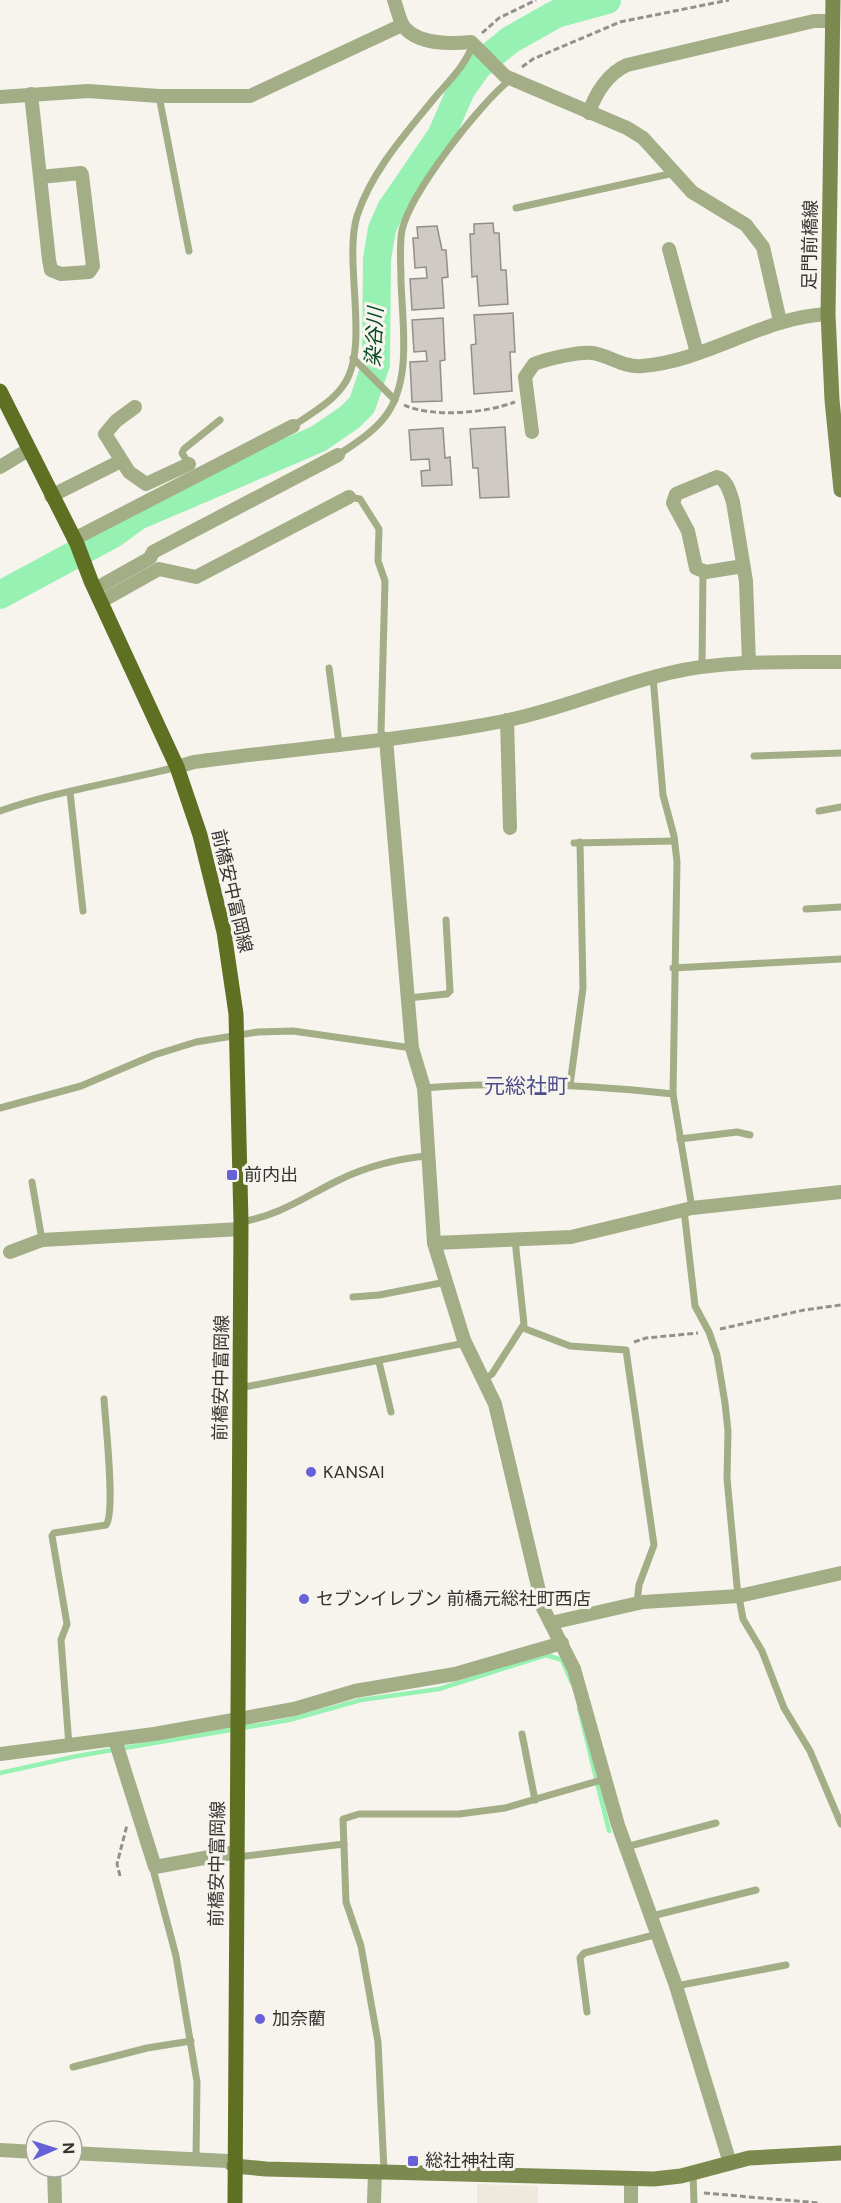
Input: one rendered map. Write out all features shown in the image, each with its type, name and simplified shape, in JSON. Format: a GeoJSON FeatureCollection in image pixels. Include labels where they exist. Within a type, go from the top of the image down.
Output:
{"type":"FeatureCollection","features":[{"type":"Feature","properties":{"kind":"main road"},"geometry":{"type":"LineString","coordinates":[[0,391],[75,542]]}},
{"type":"Feature","properties":{"kind":"main road","name":"前橋安中富岡線"},"geometry":{"type":"LineString","coordinates":[[75,542],[177,767],[200,835],[219,904],[238,1036],[241,1226],[237,1554],[239,1717],[235,2203]]}},
{"type":"Feature","properties":{"kind":"street"},"geometry":{"type":"LineString","coordinates":[[394,0],[402,25],[412,34],[432,41],[474,44],[508,78],[636,132],[692,192],[746,225],[762,247],[780,321]]}},
{"type":"Feature","properties":{"kind":"street","name":"足門前橋線"},"geometry":{"type":"LineString","coordinates":[[832,0],[837,128],[828,314],[841,490]]}},
{"type":"Feature","properties":{"kind":"street"},"geometry":{"type":"LineString","coordinates":[[589,113],[600,90],[618,69],[627,65],[814,21],[833,21]]}},
{"type":"Feature","properties":{"kind":"street"},"geometry":{"type":"LineString","coordinates":[[0,97],[88,91],[159,96],[250,96],[402,25]]}},
{"type":"Feature","properties":{"kind":"street"},"geometry":{"type":"LineString","coordinates":[[31,94],[40,177],[51,270],[61,274],[88,272],[93,266],[81,173],[40,177]]}},
{"type":"Feature","properties":{"kind":"street"},"geometry":{"type":"LineString","coordinates":[[669,249],[697,353]]}},
{"type":"Feature","properties":{"kind":"street"},"geometry":{"type":"LineString","coordinates":[[532,432],[526,374],[531,366],[539,362],[592,352],[629,365],[642,366],[678,360],[780,321],[828,314]]}},
{"type":"Feature","properties":{"kind":"street"},"geometry":{"type":"LineString","coordinates":[[135,407],[116,421],[105,434],[121,462],[135,478],[146,484],[189,464]]}},
{"type":"Feature","properties":{"kind":"street"},"geometry":{"type":"LineString","coordinates":[[75,542],[293,426]]}},
{"type":"Feature","properties":{"kind":"street"},"geometry":{"type":"LineString","coordinates":[[0,467],[28,450]]}},
{"type":"Feature","properties":{"kind":"street"},"geometry":{"type":"LineString","coordinates":[[96,590],[150,558],[153,552],[338,455]]}},
{"type":"Feature","properties":{"kind":"street"},"geometry":{"type":"LineString","coordinates":[[51,496],[121,462]]}},
{"type":"Feature","properties":{"kind":"street"},"geometry":{"type":"LineString","coordinates":[[744,566],[704,571],[693,564],[688,531],[676,511],[673,498],[682,490],[717,477],[724,482],[731,495],[744,566],[749,663]]}},
{"type":"Feature","properties":{"kind":"street"},"geometry":{"type":"LineString","coordinates":[[96,590],[159,569],[196,577],[349,497]]}},
{"type":"Feature","properties":{"kind":"street"},"geometry":{"type":"LineString","coordinates":[[177,767],[194,762],[386,739],[507,720],[653,677],[702,667],[749,663],[841,662]]}},
{"type":"Feature","properties":{"kind":"street"},"geometry":{"type":"LineString","coordinates":[[507,720],[510,828]]}},
{"type":"Feature","properties":{"kind":"street"},"geometry":{"type":"LineString","coordinates":[[386,739],[411,1048],[424,1088],[434,1243],[465,1343],[485,1379],[499,1418],[543,1608],[574,1669],[626,1847],[676,1986],[730,2163]]}},
{"type":"Feature","properties":{"kind":"street"},"geometry":{"type":"LineString","coordinates":[[434,1243],[571,1237],[688,1209],[841,1192]]}},
{"type":"Feature","properties":{"kind":"street"},"geometry":{"type":"LineString","coordinates":[[5,1254],[42,1240],[241,1226]]}},
{"type":"Feature","properties":{"kind":"street"},"geometry":{"type":"LineString","coordinates":[[551,1623],[637,1603],[739,1596],[841,1573]]}},
{"type":"Feature","properties":{"kind":"street"},"geometry":{"type":"LineString","coordinates":[[0,1754],[115,1740],[294,1709],[355,1691],[455,1674],[562,1643]]}},
{"type":"Feature","properties":{"kind":"street"},"geometry":{"type":"LineString","coordinates":[[115,1740],[134,1808],[156,1867],[237,1854]]}},
{"type":"Feature","properties":{"kind":"street"},"geometry":{"type":"LineString","coordinates":[[0,2150],[24,2151]]}},
{"type":"Feature","properties":{"kind":"street"},"geometry":{"type":"LineString","coordinates":[[84,2154],[227,2160],[234,2166],[266,2169],[654,2179],[773,2156],[841,2153]]}},
{"type":"Feature","properties":{"kind":"street"},"geometry":{"type":"LineString","coordinates":[[374,2203],[380,2171]]}},
{"type":"Feature","properties":{"kind":"street"},"geometry":{"type":"LineString","coordinates":[[631,2178],[631,2203]]}},
{"type":"Feature","properties":{"kind":"street"},"geometry":{"type":"LineString","coordinates":[[54,2179],[55,2203]]}},
{"type":"Feature","properties":{"kind":"lane"},"geometry":{"type":"LineString","coordinates":[[293,426],[336,394],[347,378],[354,359],[353,259],[360,209],[395,146],[464,62],[474,44]]}},
{"type":"Feature","properties":{"kind":"lane"},"geometry":{"type":"LineString","coordinates":[[338,455],[374,429],[395,400],[401,369],[403,340],[400,249],[403,228],[418,194],[459,137],[508,78]]}},
{"type":"Feature","properties":{"kind":"lane"},"geometry":{"type":"LineString","coordinates":[[159,96],[189,251]]}},
{"type":"Feature","properties":{"kind":"lane"},"geometry":{"type":"LineString","coordinates":[[516,208],[674,173]]}},
{"type":"Feature","properties":{"kind":"lane"},"geometry":{"type":"LineString","coordinates":[[354,359],[391,393],[395,400]]}},
{"type":"Feature","properties":{"kind":"lane"},"geometry":{"type":"LineString","coordinates":[[189,464],[182,453],[184,449],[220,420]]}},
{"type":"Feature","properties":{"kind":"lane"},"geometry":{"type":"LineString","coordinates":[[349,497],[360,499],[380,534],[378,561],[386,581],[381,732],[386,739]]}},
{"type":"Feature","properties":{"kind":"lane"},"geometry":{"type":"LineString","coordinates":[[702,667],[704,571]]}},
{"type":"Feature","properties":{"kind":"lane"},"geometry":{"type":"LineString","coordinates":[[329,668],[339,743]]}},
{"type":"Feature","properties":{"kind":"lane"},"geometry":{"type":"LineString","coordinates":[[653,677],[663,795],[677,862],[673,968],[673,1094],[688,1209],[695,1306],[709,1332],[719,1362],[725,1403],[728,1431],[727,1478],[739,1596],[743,1619],[762,1651],[784,1708],[810,1751],[839,1808],[841,1824]]}},
{"type":"Feature","properties":{"kind":"lane"},"geometry":{"type":"LineString","coordinates":[[754,756],[841,753]]}},
{"type":"Feature","properties":{"kind":"lane"},"geometry":{"type":"LineString","coordinates":[[0,811],[177,767]]}},
{"type":"Feature","properties":{"kind":"lane"},"geometry":{"type":"LineString","coordinates":[[70,792],[83,911]]}},
{"type":"Feature","properties":{"kind":"lane"},"geometry":{"type":"LineString","coordinates":[[819,811],[841,807]]}},
{"type":"Feature","properties":{"kind":"lane"},"geometry":{"type":"LineString","coordinates":[[570,1085],[583,988],[577,843],[674,841]]}},
{"type":"Feature","properties":{"kind":"lane"},"geometry":{"type":"LineString","coordinates":[[806,909],[841,907]]}},
{"type":"Feature","properties":{"kind":"lane"},"geometry":{"type":"LineString","coordinates":[[408,998],[447,994],[450,991],[446,920]]}},
{"type":"Feature","properties":{"kind":"lane"},"geometry":{"type":"LineString","coordinates":[[673,968],[841,959]]}},
{"type":"Feature","properties":{"kind":"lane"},"geometry":{"type":"LineString","coordinates":[[0,1108],[81,1086],[164,1052],[196,1042],[258,1032],[293,1031],[411,1048]]}},
{"type":"Feature","properties":{"kind":"lane"},"geometry":{"type":"LineString","coordinates":[[424,1088],[456,1085],[570,1085],[673,1094]]}},
{"type":"Feature","properties":{"kind":"lane"},"geometry":{"type":"LineString","coordinates":[[680,1139],[737,1132],[750,1135]]}},
{"type":"Feature","properties":{"kind":"lane"},"geometry":{"type":"LineString","coordinates":[[241,1226],[285,1210],[340,1179],[367,1169],[428,1156]]}},
{"type":"Feature","properties":{"kind":"lane"},"geometry":{"type":"LineString","coordinates":[[32,1182],[42,1240]]}},
{"type":"Feature","properties":{"kind":"lane"},"geometry":{"type":"LineString","coordinates":[[485,1379],[492,1374],[523,1328],[515,1240]]}},
{"type":"Feature","properties":{"kind":"lane"},"geometry":{"type":"LineString","coordinates":[[353,1296],[379,1295],[446,1282]]}},
{"type":"Feature","properties":{"kind":"lane"},"geometry":{"type":"LineString","coordinates":[[523,1328],[570,1346],[626,1350],[654,1545],[639,1585],[637,1603]]}},
{"type":"Feature","properties":{"kind":"lane"},"geometry":{"type":"LineString","coordinates":[[240,1388],[465,1343]]}},
{"type":"Feature","properties":{"kind":"lane"},"geometry":{"type":"LineString","coordinates":[[379,1362],[391,1412]]}},
{"type":"Feature","properties":{"kind":"lane"},"geometry":{"type":"LineString","coordinates":[[69,1746],[61,1640],[67,1624],[52,1536],[54,1533],[106,1525],[109,1521],[104,1399]]}},
{"type":"Feature","properties":{"kind":"lane"},"geometry":{"type":"LineString","coordinates":[[522,1734],[535,1800]]}},
{"type":"Feature","properties":{"kind":"lane"},"geometry":{"type":"LineString","coordinates":[[380,2171],[378,2042],[361,1946],[346,1902],[343,1819],[351,1814],[459,1814],[505,1809],[605,1779]]}},
{"type":"Feature","properties":{"kind":"lane"},"geometry":{"type":"LineString","coordinates":[[626,1847],[716,1823]]}},
{"type":"Feature","properties":{"kind":"lane"},"geometry":{"type":"LineString","coordinates":[[237,1854],[344,1844]]}},
{"type":"Feature","properties":{"kind":"lane"},"geometry":{"type":"LineString","coordinates":[[156,1867],[154,1873],[176,1956],[191,2041],[198,2099],[196,2159]]}},
{"type":"Feature","properties":{"kind":"lane"},"geometry":{"type":"LineString","coordinates":[[652,1916],[756,1890]]}},
{"type":"Feature","properties":{"kind":"lane"},"geometry":{"type":"LineString","coordinates":[[587,2012],[580,1958],[584,1953],[658,1934]]}},
{"type":"Feature","properties":{"kind":"lane"},"geometry":{"type":"LineString","coordinates":[[676,1986],[786,1965]]}},
{"type":"Feature","properties":{"kind":"lane"},"geometry":{"type":"LineString","coordinates":[[72,2067],[147,2048],[191,2041]]}},
{"type":"Feature","properties":{"kind":"lane"},"geometry":{"type":"LineString","coordinates":[[693,2173],[694,2203]]}},
{"type":"Feature","properties":{"kind":"path"},"geometry":{"type":"LineString","coordinates":[[474,44],[499,18],[536,0]]}},
{"type":"Feature","properties":{"kind":"path"},"geometry":{"type":"LineString","coordinates":[[508,78],[533,59],[620,22],[729,0]]}},
{"type":"Feature","properties":{"kind":"path"},"geometry":{"type":"LineString","coordinates":[[395,400],[418,411],[447,412],[506,406],[528,398]]}},
{"type":"Feature","properties":{"kind":"path"},"geometry":{"type":"LineString","coordinates":[[626,1350],[637,1341],[646,1338],[709,1332],[804,1310],[841,1305]]}},
{"type":"Feature","properties":{"kind":"path"},"geometry":{"type":"LineString","coordinates":[[120,1876],[118,1860],[130,1811],[134,1808]]}},
{"type":"Feature","properties":{"kind":"path"},"geometry":{"type":"LineString","coordinates":[[694,2192],[819,2203]]}},
{"type":"Feature","properties":{"kind":"shaded area"},"geometry":{"type":"Polygon","coordinates":[[[477,2184],[538,2186],[538,2203],[477,2203],[477,2184]]]}},
{"type":"Feature","properties":{"kind":"building"},"geometry":{"type":"Polygon","coordinates":[[[493,223],[494,233],[499,233],[501,270],[506,270],[508,304],[479,306],[477,276],[472,277],[470,234],[474,234],[474,224],[493,223]]]}},
{"type":"Feature","properties":{"kind":"building"},"geometry":{"type":"Polygon","coordinates":[[[437,226],[442,250],[446,250],[448,277],[442,278],[444,308],[412,310],[410,279],[427,278],[426,267],[415,268],[413,238],[418,238],[417,227],[437,226]]]}},
{"type":"Feature","properties":{"kind":"building"},"geometry":{"type":"Polygon","coordinates":[[[513,313],[515,352],[510,352],[512,391],[474,394],[471,345],[476,344],[474,315],[513,313]]]}},
{"type":"Feature","properties":{"kind":"building"},"geometry":{"type":"Polygon","coordinates":[[[443,318],[445,360],[440,361],[442,401],[412,402],[410,362],[427,361],[426,351],[414,352],[412,320],[443,318]]]}},
{"type":"Feature","properties":{"kind":"building"},"geometry":{"type":"Polygon","coordinates":[[[505,427],[509,497],[480,498],[478,468],[473,468],[470,429],[505,427]]]}},
{"type":"Feature","properties":{"kind":"building"},"geometry":{"type":"Polygon","coordinates":[[[443,428],[445,458],[450,457],[452,485],[422,486],[421,471],[430,470],[429,459],[411,460],[409,430],[443,428]]]}},
{"type":"Feature","properties":{"kind":"waterway","name":"染谷川"},"geometry":{"type":"LineString","coordinates":[[0,595],[113,534],[138,516],[318,439],[350,417],[362,405],[376,364],[377,259],[382,229],[391,209],[441,136],[461,90],[478,66],[510,40],[556,14],[607,0]]}},
{"type":"Feature","properties":{"kind":"waterway"},"geometry":{"type":"LineString","coordinates":[[0,1773],[77,1756],[289,1720],[361,1700],[439,1689],[546,1655],[562,1660],[572,1683]]}},
{"type":"Feature","properties":{"kind":"waterway"},"geometry":{"type":"LineString","coordinates":[[579,1708],[609,1831]]}},
{"type":"Feature","properties":{"kind":"place","name":"前内出"},"geometry":{"type":"Point","coordinates":[232,1175]}},
{"type":"Feature","properties":{"kind":"place","name":"KANSAI"},"geometry":{"type":"Point","coordinates":[311,1472]}},
{"type":"Feature","properties":{"kind":"place","name":"セブンイレブン 前橋元総社町西店"},"geometry":{"type":"Point","coordinates":[304,1599]}},
{"type":"Feature","properties":{"kind":"place","name":"加奈藺"},"geometry":{"type":"Point","coordinates":[260,2019]}},
{"type":"Feature","properties":{"kind":"place","name":"総社神社南"},"geometry":{"type":"Point","coordinates":[413,2161]}},
{"type":"Feature","properties":{"kind":"district","name":"元総社町"},"geometry":{"type":"Point","coordinates":[526,1086]}}]}
